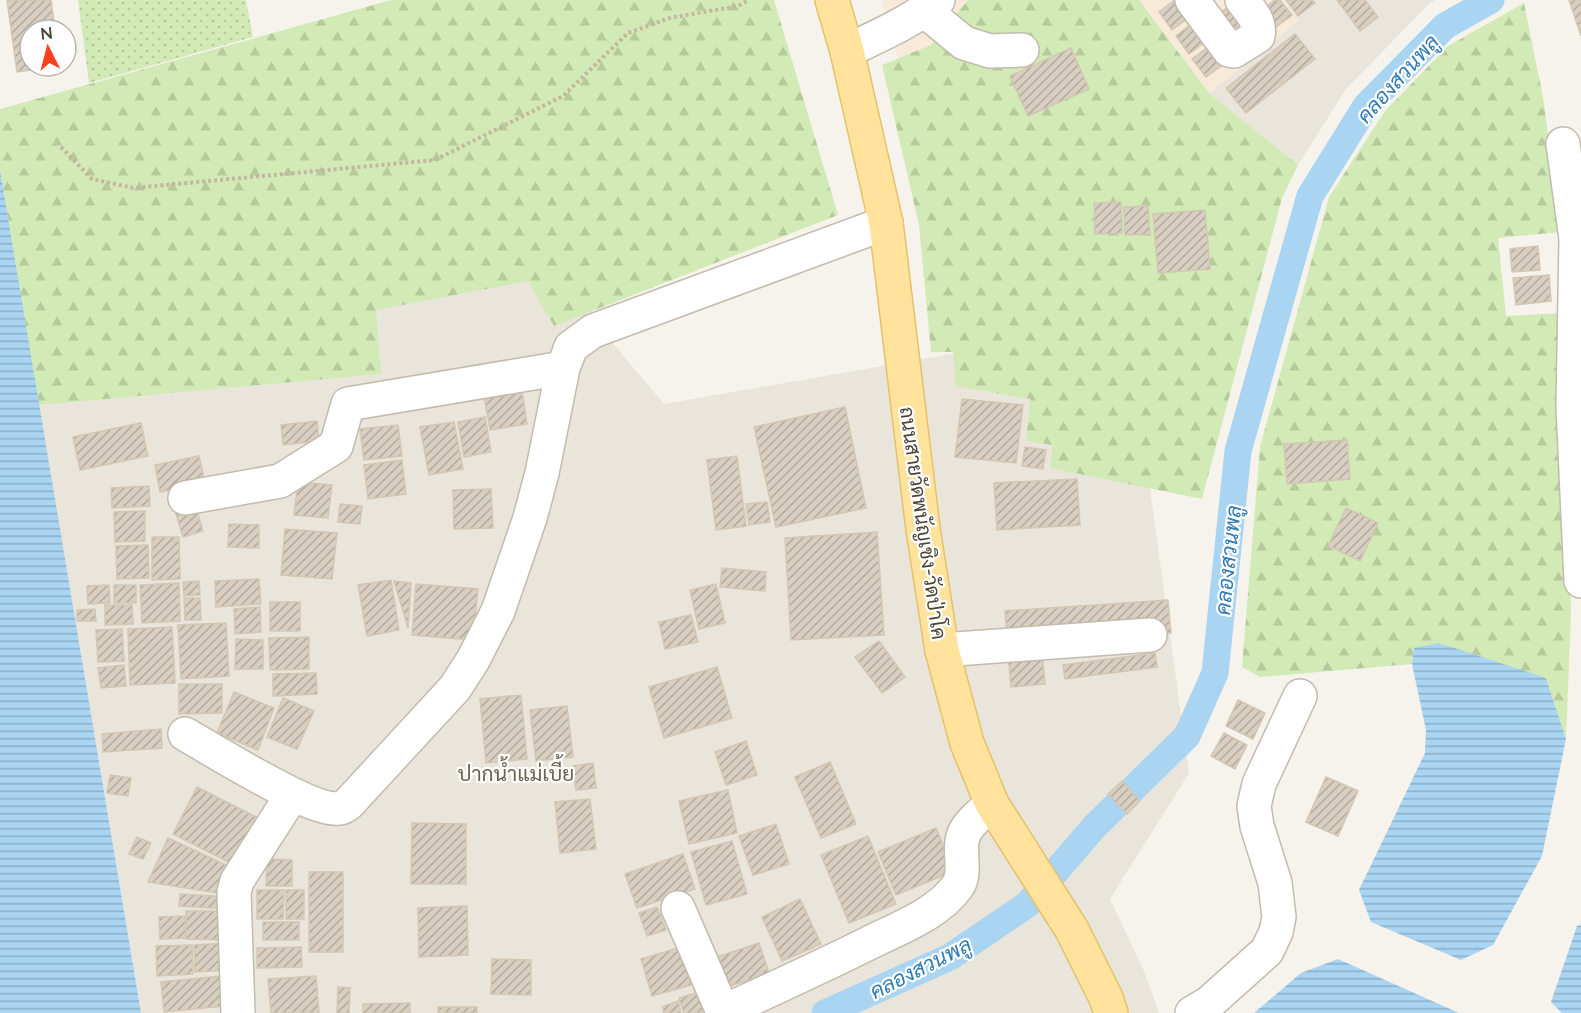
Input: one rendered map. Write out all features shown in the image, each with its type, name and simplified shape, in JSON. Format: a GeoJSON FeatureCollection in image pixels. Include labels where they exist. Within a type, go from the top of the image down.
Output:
{"type":"FeatureCollection","features":[{"type":"Feature","properties":{"kind":"main road","name":"ถนนสายวัดพนัญเชิง-วัดป่าโค"},"geometry":{"type":"LineString","coordinates":[[832,0],[847,51],[886,223],[923,529],[942,650],[967,743],[992,804],[1017,840],[1072,930],[1106,998],[1111,1013]]}},
{"type":"Feature","properties":{"kind":"street"},"geometry":{"type":"LineString","coordinates":[[1192,0],[1229,50],[1234,51],[1258,36],[1260,29],[1258,22],[1242,0]]}},
{"type":"Feature","properties":{"kind":"street"},"geometry":{"type":"LineString","coordinates":[[847,51],[932,5],[964,43],[990,51],[1022,50]]}},
{"type":"Feature","properties":{"kind":"street"},"geometry":{"type":"LineString","coordinates":[[1563,144],[1576,239],[1573,406],[1581,581]]}},
{"type":"Feature","properties":{"kind":"street"},"geometry":{"type":"LineString","coordinates":[[185,734],[292,795],[330,807],[340,808],[348,804],[455,688],[473,660],[498,611],[542,473],[563,368],[572,347],[593,331],[886,223]]}},
{"type":"Feature","properties":{"kind":"street"},"geometry":{"type":"LineString","coordinates":[[185,498],[280,481],[336,446],[348,404],[563,368]]}},
{"type":"Feature","properties":{"kind":"street"},"geometry":{"type":"LineString","coordinates":[[942,650],[1150,635]]}},
{"type":"Feature","properties":{"kind":"street"},"geometry":{"type":"LineString","coordinates":[[1192,1013],[1209,1003],[1267,951],[1276,932],[1279,917],[1275,883],[1257,826],[1254,806],[1259,784],[1300,696]]}},
{"type":"Feature","properties":{"kind":"street"},"geometry":{"type":"LineString","coordinates":[[238,1013],[234,892],[237,881],[292,795]]}},
{"type":"Feature","properties":{"kind":"street"},"geometry":{"type":"LineString","coordinates":[[678,908],[723,1012],[918,919],[942,903],[959,885],[962,872],[960,852],[964,834],[973,821],[992,804]]}},
{"type":"Feature","properties":{"kind":"path"},"geometry":{"type":"LineString","coordinates":[[61,147],[93,179],[133,188],[435,160],[563,96],[628,33],[670,18],[738,6],[749,0]]}},
{"type":"Feature","properties":{"kind":"shaded area"},"geometry":{"type":"Polygon","coordinates":[[[882,0],[968,0],[931,45],[898,58],[882,0]]]}},
{"type":"Feature","properties":{"kind":"shaded area"},"geometry":{"type":"Polygon","coordinates":[[[1139,0],[1284,0],[1299,20],[1209,93],[1139,0]]]}},
{"type":"Feature","properties":{"kind":"shaded area"},"geometry":{"type":"Polygon","coordinates":[[[1284,0],[1435,0],[1346,89],[1298,165],[1209,93],[1299,20],[1284,0]]]}},
{"type":"Feature","properties":{"kind":"shaded area"},"geometry":{"type":"Polygon","coordinates":[[[540,257],[664,404],[951,354],[1147,467],[1189,773],[1110,899],[1144,971],[1159,1013],[141,1013],[39,405],[270,380],[272,301],[540,257]]]}},
{"type":"Feature","properties":{"kind":"green space"},"geometry":{"type":"Polygon","coordinates":[[[78,0],[246,0],[253,37],[89,83],[78,0]]]}},
{"type":"Feature","properties":{"kind":"green space"},"geometry":{"type":"Polygon","coordinates":[[[391,0],[774,0],[838,215],[554,326],[528,281],[376,310],[381,374],[39,405],[0,170],[0,109],[391,0]]]}},
{"type":"Feature","properties":{"kind":"green space"},"geometry":{"type":"Polygon","coordinates":[[[968,0],[1139,0],[1209,93],[1298,165],[1282,198],[1202,499],[1050,468],[1053,445],[1026,441],[1030,399],[956,386],[953,352],[931,352],[919,225],[882,65],[931,45],[968,0]]]}},
{"type":"Feature","properties":{"kind":"green space"},"geometry":{"type":"Polygon","coordinates":[[[1524,3],[1543,97],[1561,232],[1498,238],[1506,316],[1564,313],[1571,613],[1566,739],[1546,678],[1414,648],[1412,664],[1260,677],[1242,667],[1260,447],[1329,197],[1385,111],[1448,46],[1524,3]]]}},
{"type":"Feature","properties":{"kind":"water"},"geometry":{"type":"Polygon","coordinates":[[[0,170],[141,1013],[0,1013],[0,170]]]}},
{"type":"Feature","properties":{"kind":"water"},"geometry":{"type":"Polygon","coordinates":[[[1439,643],[1546,678],[1566,739],[1542,856],[1493,945],[1461,960],[1371,922],[1359,890],[1425,753],[1426,730],[1412,664],[1414,648],[1439,643]]]}},
{"type":"Feature","properties":{"kind":"water"},"geometry":{"type":"Polygon","coordinates":[[[1581,925],[1581,1013],[1562,1013],[1551,1002],[1577,926],[1581,925]]]}},
{"type":"Feature","properties":{"kind":"water"},"geometry":{"type":"Polygon","coordinates":[[[1338,959],[1459,1013],[1254,1013],[1301,973],[1338,959]]]}},
{"type":"Feature","properties":{"kind":"building"},"geometry":{"type":"Polygon","coordinates":[[[7,0],[51,0],[53,18],[18,18],[17,72],[7,0]]]}},
{"type":"Feature","properties":{"kind":"building"},"geometry":{"type":"Polygon","coordinates":[[[1175,0],[1180,0],[1192,15],[1172,30],[1159,12],[1175,0]]]}},
{"type":"Feature","properties":{"kind":"building"},"geometry":{"type":"Polygon","coordinates":[[[1275,0],[1280,0],[1292,15],[1272,30],[1259,12],[1275,0]]]}},
{"type":"Feature","properties":{"kind":"building"},"geometry":{"type":"Polygon","coordinates":[[[1286,0],[1312,0],[1315,3],[1298,16],[1286,0]]]}},
{"type":"Feature","properties":{"kind":"building"},"geometry":{"type":"Polygon","coordinates":[[[1337,0],[1365,0],[1378,17],[1360,31],[1337,0]]]}},
{"type":"Feature","properties":{"kind":"building"},"geometry":{"type":"Polygon","coordinates":[[[1569,0],[1581,0],[1581,36],[1569,0]]]}},
{"type":"Feature","properties":{"kind":"building"},"geometry":{"type":"Polygon","coordinates":[[[1234,3],[1247,20],[1227,35],[1214,17],[1234,3]]]}},
{"type":"Feature","properties":{"kind":"building"},"geometry":{"type":"Polygon","coordinates":[[[1195,21],[1209,39],[1189,54],[1176,36],[1195,21]]]}},
{"type":"Feature","properties":{"kind":"building"},"geometry":{"type":"Polygon","coordinates":[[[1295,34],[1315,59],[1246,113],[1226,88],[1295,34]]]}},
{"type":"Feature","properties":{"kind":"building"},"geometry":{"type":"Polygon","coordinates":[[[1212,44],[1225,63],[1206,77],[1192,59],[1212,44]]]}},
{"type":"Feature","properties":{"kind":"building"},"geometry":{"type":"Polygon","coordinates":[[[1071,48],[1089,89],[1028,116],[1010,76],[1071,48]]]}},
{"type":"Feature","properties":{"kind":"building"},"geometry":{"type":"Polygon","coordinates":[[[1121,202],[1122,233],[1095,234],[1094,203],[1121,202]]]}},
{"type":"Feature","properties":{"kind":"building"},"geometry":{"type":"Polygon","coordinates":[[[1148,206],[1150,234],[1125,235],[1124,207],[1148,206]]]}},
{"type":"Feature","properties":{"kind":"building"},"geometry":{"type":"Polygon","coordinates":[[[1205,210],[1210,269],[1158,273],[1153,214],[1205,210]]]}},
{"type":"Feature","properties":{"kind":"building"},"geometry":{"type":"Polygon","coordinates":[[[1538,246],[1540,270],[1512,272],[1510,249],[1538,246]]]}},
{"type":"Feature","properties":{"kind":"building"},"geometry":{"type":"Polygon","coordinates":[[[1549,275],[1551,301],[1516,305],[1513,278],[1549,275]]]}},
{"type":"Feature","properties":{"kind":"building"},"geometry":{"type":"Polygon","coordinates":[[[521,384],[527,424],[490,430],[483,390],[521,384]]]}},
{"type":"Feature","properties":{"kind":"building"},"geometry":{"type":"Polygon","coordinates":[[[962,399],[1023,405],[1016,463],[955,457],[962,399]]]}},
{"type":"Feature","properties":{"kind":"building"},"geometry":{"type":"Polygon","coordinates":[[[845,407],[866,508],[776,527],[754,427],[845,407]]]}},
{"type":"Feature","properties":{"kind":"building"},"geometry":{"type":"Polygon","coordinates":[[[485,417],[491,452],[464,457],[458,422],[485,417]]]}},
{"type":"Feature","properties":{"kind":"building"},"geometry":{"type":"Polygon","coordinates":[[[317,421],[319,441],[283,445],[281,425],[317,421]]]}},
{"type":"Feature","properties":{"kind":"building"},"geometry":{"type":"Polygon","coordinates":[[[454,422],[463,469],[429,475],[420,427],[454,422]]]}},
{"type":"Feature","properties":{"kind":"building"},"geometry":{"type":"Polygon","coordinates":[[[141,423],[148,456],[80,470],[73,437],[141,423]]]}},
{"type":"Feature","properties":{"kind":"building"},"geometry":{"type":"Polygon","coordinates":[[[398,425],[402,456],[364,460],[360,429],[398,425]]]}},
{"type":"Feature","properties":{"kind":"building"},"geometry":{"type":"Polygon","coordinates":[[[1347,440],[1350,479],[1287,484],[1284,444],[1347,440]]]}},
{"type":"Feature","properties":{"kind":"building"},"geometry":{"type":"Polygon","coordinates":[[[1025,447],[1046,450],[1043,469],[1022,466],[1025,447]]]}},
{"type":"Feature","properties":{"kind":"building"},"geometry":{"type":"Polygon","coordinates":[[[199,456],[205,483],[160,492],[155,465],[199,456]]]}},
{"type":"Feature","properties":{"kind":"building"},"geometry":{"type":"Polygon","coordinates":[[[737,456],[746,526],[716,530],[707,460],[737,456]]]}},
{"type":"Feature","properties":{"kind":"building"},"geometry":{"type":"Polygon","coordinates":[[[402,460],[406,494],[368,499],[364,465],[402,460]]]}},
{"type":"Feature","properties":{"kind":"building"},"geometry":{"type":"Polygon","coordinates":[[[1077,479],[1080,525],[997,530],[994,483],[1077,479]]]}},
{"type":"Feature","properties":{"kind":"building"},"geometry":{"type":"Polygon","coordinates":[[[298,482],[332,485],[328,518],[294,515],[298,482]]]}},
{"type":"Feature","properties":{"kind":"building"},"geometry":{"type":"Polygon","coordinates":[[[149,486],[150,506],[112,508],[111,488],[149,486]]]}},
{"type":"Feature","properties":{"kind":"building"},"geometry":{"type":"Polygon","coordinates":[[[491,489],[493,528],[454,529],[453,490],[491,489]]]}},
{"type":"Feature","properties":{"kind":"building"},"geometry":{"type":"Polygon","coordinates":[[[767,502],[770,522],[749,525],[746,504],[767,502]]]}},
{"type":"Feature","properties":{"kind":"building"},"geometry":{"type":"Polygon","coordinates":[[[340,504],[362,506],[360,524],[338,522],[340,504]]]}},
{"type":"Feature","properties":{"kind":"building"},"geometry":{"type":"Polygon","coordinates":[[[196,508],[203,531],[183,537],[176,514],[196,508]]]}},
{"type":"Feature","properties":{"kind":"building"},"geometry":{"type":"Polygon","coordinates":[[[1346,508],[1378,523],[1360,561],[1328,546],[1346,508]]]}},
{"type":"Feature","properties":{"kind":"building"},"geometry":{"type":"Polygon","coordinates":[[[145,511],[145,541],[115,542],[114,512],[145,511]]]}},
{"type":"Feature","properties":{"kind":"building"},"geometry":{"type":"Polygon","coordinates":[[[229,524],[259,525],[259,548],[228,547],[229,524]]]}},
{"type":"Feature","properties":{"kind":"building"},"geometry":{"type":"Polygon","coordinates":[[[285,529],[337,533],[332,579],[281,575],[285,529]]]}},
{"type":"Feature","properties":{"kind":"building"},"geometry":{"type":"Polygon","coordinates":[[[877,532],[884,635],[791,640],[785,538],[877,532]]]}},
{"type":"Feature","properties":{"kind":"building"},"geometry":{"type":"Polygon","coordinates":[[[152,537],[179,537],[180,579],[152,580],[152,537]]]}},
{"type":"Feature","properties":{"kind":"building"},"geometry":{"type":"Polygon","coordinates":[[[148,545],[149,578],[117,579],[116,546],[148,545]]]}},
{"type":"Feature","properties":{"kind":"building"},"geometry":{"type":"Polygon","coordinates":[[[722,568],[766,572],[765,591],[720,587],[722,568]]]}},
{"type":"Feature","properties":{"kind":"building"},"geometry":{"type":"Polygon","coordinates":[[[259,579],[261,604],[216,607],[215,581],[259,579]]]}},
{"type":"Feature","properties":{"kind":"building"},"geometry":{"type":"Polygon","coordinates":[[[391,580],[399,630],[367,636],[358,585],[391,580]]]}},
{"type":"Feature","properties":{"kind":"building"},"geometry":{"type":"Polygon","coordinates":[[[199,581],[200,595],[184,596],[183,582],[199,581]]]}},
{"type":"Feature","properties":{"kind":"building"},"geometry":{"type":"Polygon","coordinates":[[[394,581],[411,583],[408,628],[394,581]]]}},
{"type":"Feature","properties":{"kind":"building"},"geometry":{"type":"Polygon","coordinates":[[[179,583],[180,621],[142,623],[140,585],[179,583]]]}},
{"type":"Feature","properties":{"kind":"building"},"geometry":{"type":"Polygon","coordinates":[[[416,584],[478,589],[473,640],[412,635],[416,584]]]}},
{"type":"Feature","properties":{"kind":"building"},"geometry":{"type":"Polygon","coordinates":[[[716,584],[725,623],[699,629],[690,590],[716,584]]]}},
{"type":"Feature","properties":{"kind":"building"},"geometry":{"type":"Polygon","coordinates":[[[109,585],[110,603],[88,604],[87,586],[109,585]]]}},
{"type":"Feature","properties":{"kind":"building"},"geometry":{"type":"Polygon","coordinates":[[[114,585],[136,585],[136,603],[114,603],[114,585]]]}},
{"type":"Feature","properties":{"kind":"building"},"geometry":{"type":"Polygon","coordinates":[[[184,598],[200,598],[201,620],[185,620],[184,598]]]}},
{"type":"Feature","properties":{"kind":"building"},"geometry":{"type":"Polygon","coordinates":[[[1168,600],[1171,633],[1008,644],[1005,611],[1168,600]]]}},
{"type":"Feature","properties":{"kind":"building"},"geometry":{"type":"Polygon","coordinates":[[[270,602],[300,602],[300,631],[270,631],[270,602]]]}},
{"type":"Feature","properties":{"kind":"building"},"geometry":{"type":"Polygon","coordinates":[[[105,605],[132,605],[133,624],[105,625],[105,605]]]}},
{"type":"Feature","properties":{"kind":"building"},"geometry":{"type":"Polygon","coordinates":[[[260,607],[261,632],[235,634],[234,609],[260,607]]]}},
{"type":"Feature","properties":{"kind":"building"},"geometry":{"type":"Polygon","coordinates":[[[95,609],[96,621],[77,621],[77,610],[95,609]]]}},
{"type":"Feature","properties":{"kind":"building"},"geometry":{"type":"Polygon","coordinates":[[[691,615],[698,642],[665,649],[659,622],[691,615]]]}},
{"type":"Feature","properties":{"kind":"building"},"geometry":{"type":"Polygon","coordinates":[[[226,623],[229,676],[181,679],[178,625],[226,623]]]}},
{"type":"Feature","properties":{"kind":"building"},"geometry":{"type":"Polygon","coordinates":[[[172,627],[175,683],[130,685],[128,629],[172,627]]]}},
{"type":"Feature","properties":{"kind":"building"},"geometry":{"type":"Polygon","coordinates":[[[122,629],[124,661],[98,662],[96,630],[122,629]]]}},
{"type":"Feature","properties":{"kind":"building"},"geometry":{"type":"Polygon","coordinates":[[[309,637],[309,669],[270,670],[269,638],[309,637]]]}},
{"type":"Feature","properties":{"kind":"building"},"geometry":{"type":"Polygon","coordinates":[[[236,639],[263,640],[263,669],[235,669],[236,639]]]}},
{"type":"Feature","properties":{"kind":"building"},"geometry":{"type":"Polygon","coordinates":[[[879,641],[905,677],[882,693],[855,657],[879,641]]]}},
{"type":"Feature","properties":{"kind":"building"},"geometry":{"type":"Polygon","coordinates":[[[1042,652],[1045,684],[1011,687],[1008,655],[1042,652]]]}},
{"type":"Feature","properties":{"kind":"building"},"geometry":{"type":"Polygon","coordinates":[[[1155,653],[1157,667],[1065,679],[1063,665],[1155,653]]]}},
{"type":"Feature","properties":{"kind":"building"},"geometry":{"type":"Polygon","coordinates":[[[124,665],[126,686],[101,688],[98,668],[124,665]]]}},
{"type":"Feature","properties":{"kind":"building"},"geometry":{"type":"Polygon","coordinates":[[[717,667],[732,718],[664,738],[649,687],[717,667]]]}},
{"type":"Feature","properties":{"kind":"building"},"geometry":{"type":"Polygon","coordinates":[[[316,673],[317,694],[273,696],[273,674],[316,673]]]}},
{"type":"Feature","properties":{"kind":"building"},"geometry":{"type":"Polygon","coordinates":[[[179,684],[222,684],[222,713],[179,714],[179,684]]]}},
{"type":"Feature","properties":{"kind":"building"},"geometry":{"type":"Polygon","coordinates":[[[234,692],[274,708],[258,750],[217,733],[234,692]]]}},
{"type":"Feature","properties":{"kind":"building"},"geometry":{"type":"Polygon","coordinates":[[[521,695],[527,759],[486,763],[480,699],[521,695]]]}},
{"type":"Feature","properties":{"kind":"building"},"geometry":{"type":"Polygon","coordinates":[[[283,698],[314,711],[297,749],[267,737],[283,698]]]}},
{"type":"Feature","properties":{"kind":"building"},"geometry":{"type":"Polygon","coordinates":[[[1238,700],[1265,713],[1253,739],[1226,726],[1238,700]]]}},
{"type":"Feature","properties":{"kind":"building"},"geometry":{"type":"Polygon","coordinates":[[[567,706],[573,757],[536,761],[530,710],[567,706]]]}},
{"type":"Feature","properties":{"kind":"building"},"geometry":{"type":"Polygon","coordinates":[[[161,729],[162,748],[103,752],[102,734],[161,729]]]}},
{"type":"Feature","properties":{"kind":"building"},"geometry":{"type":"Polygon","coordinates":[[[1224,733],[1247,745],[1235,769],[1211,756],[1224,733]]]}},
{"type":"Feature","properties":{"kind":"building"},"geometry":{"type":"Polygon","coordinates":[[[746,741],[757,775],[726,785],[715,752],[746,741]]]}},
{"type":"Feature","properties":{"kind":"building"},"geometry":{"type":"Polygon","coordinates":[[[830,762],[856,824],[821,838],[795,777],[830,762]]]}},
{"type":"Feature","properties":{"kind":"building"},"geometry":{"type":"Polygon","coordinates":[[[593,763],[596,788],[576,790],[573,766],[593,763]]]}},
{"type":"Feature","properties":{"kind":"building"},"geometry":{"type":"Polygon","coordinates":[[[110,775],[131,778],[128,796],[107,793],[110,775]]]}},
{"type":"Feature","properties":{"kind":"building"},"geometry":{"type":"Polygon","coordinates":[[[1326,777],[1358,791],[1338,836],[1306,822],[1326,777]]]}},
{"type":"Feature","properties":{"kind":"building"},"geometry":{"type":"Polygon","coordinates":[[[1122,781],[1140,801],[1127,814],[1108,794],[1122,781]]]}},
{"type":"Feature","properties":{"kind":"building"},"geometry":{"type":"Polygon","coordinates":[[[197,787],[264,821],[240,868],[173,834],[197,787]]]}},
{"type":"Feature","properties":{"kind":"building"},"geometry":{"type":"Polygon","coordinates":[[[728,790],[737,833],[689,844],[679,801],[728,790]]]}},
{"type":"Feature","properties":{"kind":"building"},"geometry":{"type":"Polygon","coordinates":[[[590,799],[596,849],[560,853],[555,802],[590,799]]]}},
{"type":"Feature","properties":{"kind":"building"},"geometry":{"type":"Polygon","coordinates":[[[412,823],[466,824],[466,884],[411,884],[412,823]]]}},
{"type":"Feature","properties":{"kind":"building"},"geometry":{"type":"Polygon","coordinates":[[[776,824],[789,864],[753,875],[739,836],[776,824]]]}},
{"type":"Feature","properties":{"kind":"building"},"geometry":{"type":"Polygon","coordinates":[[[936,828],[954,871],[896,895],[878,852],[936,828]]]}},
{"type":"Feature","properties":{"kind":"building"},"geometry":{"type":"Polygon","coordinates":[[[868,836],[896,904],[849,923],[821,855],[868,836]]]}},
{"type":"Feature","properties":{"kind":"building"},"geometry":{"type":"Polygon","coordinates":[[[137,837],[151,843],[143,859],[129,854],[137,837]]]}},
{"type":"Feature","properties":{"kind":"building"},"geometry":{"type":"Polygon","coordinates":[[[168,838],[235,869],[223,894],[148,882],[168,838]]]}},
{"type":"Feature","properties":{"kind":"building"},"geometry":{"type":"Polygon","coordinates":[[[732,841],[747,894],[706,905],[691,852],[732,841]]]}},
{"type":"Feature","properties":{"kind":"building"},"geometry":{"type":"Polygon","coordinates":[[[683,854],[695,889],[637,908],[625,874],[683,854]]]}},
{"type":"Feature","properties":{"kind":"building"},"geometry":{"type":"Polygon","coordinates":[[[267,859],[292,860],[292,886],[266,886],[267,859]]]}},
{"type":"Feature","properties":{"kind":"building"},"geometry":{"type":"Polygon","coordinates":[[[309,872],[343,872],[343,952],[309,952],[309,872]]]}},
{"type":"Feature","properties":{"kind":"building"},"geometry":{"type":"Polygon","coordinates":[[[257,890],[284,890],[283,919],[257,919],[257,890]]]}},
{"type":"Feature","properties":{"kind":"building"},"geometry":{"type":"Polygon","coordinates":[[[286,890],[304,890],[304,919],[286,919],[286,890]]]}},
{"type":"Feature","properties":{"kind":"building"},"geometry":{"type":"Polygon","coordinates":[[[180,894],[230,897],[229,909],[179,906],[180,894]]]}},
{"type":"Feature","properties":{"kind":"building"},"geometry":{"type":"Polygon","coordinates":[[[800,899],[821,944],[782,961],[762,917],[800,899]]]}},
{"type":"Feature","properties":{"kind":"building"},"geometry":{"type":"Polygon","coordinates":[[[467,906],[468,955],[419,957],[418,908],[467,906]]]}},
{"type":"Feature","properties":{"kind":"building"},"geometry":{"type":"Polygon","coordinates":[[[657,907],[666,930],[647,936],[639,913],[657,907]]]}},
{"type":"Feature","properties":{"kind":"building"},"geometry":{"type":"Polygon","coordinates":[[[186,911],[229,911],[229,940],[186,939],[186,911]]]}},
{"type":"Feature","properties":{"kind":"building"},"geometry":{"type":"Polygon","coordinates":[[[185,916],[186,938],[160,939],[159,917],[185,916]]]}},
{"type":"Feature","properties":{"kind":"building"},"geometry":{"type":"Polygon","coordinates":[[[263,922],[299,922],[299,940],[263,940],[263,922]]]}},
{"type":"Feature","properties":{"kind":"building"},"geometry":{"type":"Polygon","coordinates":[[[230,943],[231,970],[195,972],[194,945],[230,943]]]}},
{"type":"Feature","properties":{"kind":"building"},"geometry":{"type":"Polygon","coordinates":[[[759,943],[769,973],[727,987],[717,957],[759,943]]]}},
{"type":"Feature","properties":{"kind":"building"},"geometry":{"type":"Polygon","coordinates":[[[192,945],[193,974],[157,976],[156,946],[192,945]]]}},
{"type":"Feature","properties":{"kind":"building"},"geometry":{"type":"Polygon","coordinates":[[[301,947],[302,967],[257,968],[257,948],[301,947]]]}},
{"type":"Feature","properties":{"kind":"building"},"geometry":{"type":"Polygon","coordinates":[[[681,947],[691,985],[652,996],[641,959],[681,947]]]}},
{"type":"Feature","properties":{"kind":"building"},"geometry":{"type":"Polygon","coordinates":[[[492,959],[531,960],[531,995],[491,994],[492,959]]]}},
{"type":"Feature","properties":{"kind":"building"},"geometry":{"type":"Polygon","coordinates":[[[231,975],[234,1005],[164,1012],[161,982],[231,975]]]}},
{"type":"Feature","properties":{"kind":"building"},"geometry":{"type":"Polygon","coordinates":[[[316,976],[319,1013],[271,1013],[268,979],[316,976]]]}},
{"type":"Feature","properties":{"kind":"building"},"geometry":{"type":"Polygon","coordinates":[[[338,987],[350,988],[349,1013],[337,1013],[338,987]]]}},
{"type":"Feature","properties":{"kind":"building"},"geometry":{"type":"Polygon","coordinates":[[[706,990],[713,1013],[684,1013],[679,998],[706,990]]]}},
{"type":"Feature","properties":{"kind":"building"},"geometry":{"type":"Polygon","coordinates":[[[678,1001],[681,1013],[664,1013],[662,1007],[678,1001]]]}},
{"type":"Feature","properties":{"kind":"building"},"geometry":{"type":"Polygon","coordinates":[[[410,1003],[410,1013],[363,1013],[363,1004],[410,1003]]]}},
{"type":"Feature","properties":{"kind":"building"},"geometry":{"type":"Polygon","coordinates":[[[438,1007],[477,1007],[477,1013],[438,1013],[438,1007]]]}},
{"type":"Feature","properties":{"kind":"waterway","name":"คลองสวนพลู"},"geometry":{"type":"LineString","coordinates":[[825,1013],[950,957],[1028,904],[1094,827],[1187,736],[1215,673],[1238,451],[1310,196],[1366,106],[1445,26],[1491,0]]}},
{"type":"Feature","properties":{"kind":"district","name":"ปากน้ำแม่เบี้ย"},"geometry":{"type":"Point","coordinates":[516,772]}}]}
